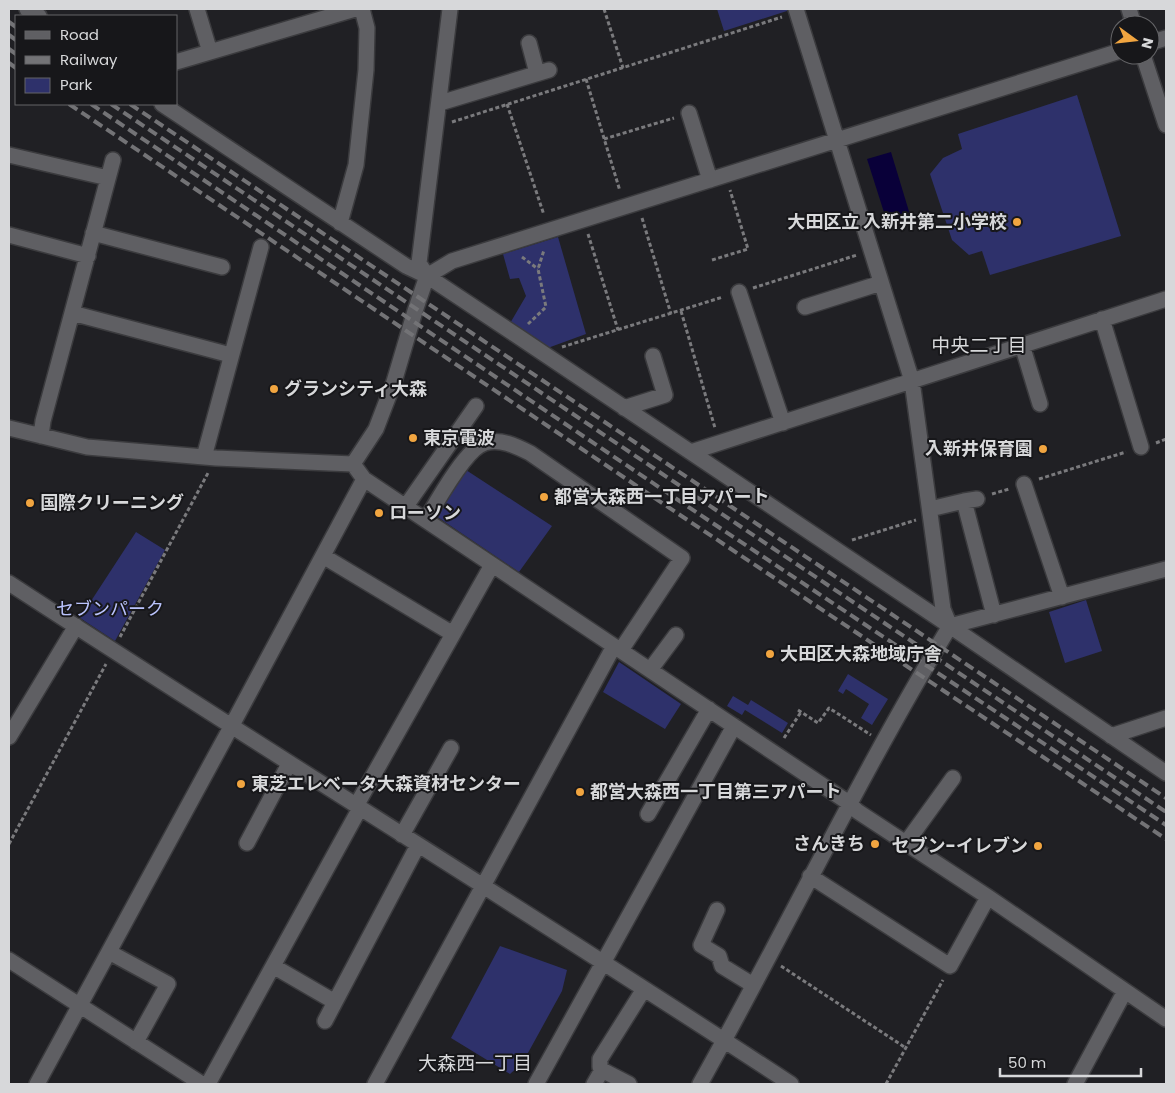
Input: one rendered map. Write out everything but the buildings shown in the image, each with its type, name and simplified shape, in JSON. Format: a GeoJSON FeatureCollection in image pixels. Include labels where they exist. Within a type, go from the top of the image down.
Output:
{"type":"FeatureCollection","features":[{"type":"Feature","properties":{"kind":"street"},"geometry":{"type":"LineString","coordinates":[[197,9],[210,52]]}},
{"type":"Feature","properties":{"kind":"street"},"geometry":{"type":"LineString","coordinates":[[178,61],[355,9]]}},
{"type":"Feature","properties":{"kind":"street"},"geometry":{"type":"LineString","coordinates":[[340,223],[356,165],[366,70],[367,28],[362,9]]}},
{"type":"Feature","properties":{"kind":"street"},"geometry":{"type":"LineString","coordinates":[[427,276],[419,263],[450,9]]}},
{"type":"Feature","properties":{"kind":"street"},"geometry":{"type":"LineString","coordinates":[[796,11],[912,381],[944,609],[950,626]]}},
{"type":"Feature","properties":{"kind":"street"},"geometry":{"type":"LineString","coordinates":[[440,103],[543,72],[529,43]]}},
{"type":"Feature","properties":{"kind":"street"},"geometry":{"type":"LineString","coordinates":[[353,464],[376,429],[394,382],[427,276],[452,261],[1110,54]]}},
{"type":"Feature","properties":{"kind":"street"},"geometry":{"type":"LineString","coordinates":[[1146,65],[1166,125]]}},
{"type":"Feature","properties":{"kind":"street"},"geometry":{"type":"LineString","coordinates":[[163,105],[406,266],[427,276],[1166,773]]}},
{"type":"Feature","properties":{"kind":"street"},"geometry":{"type":"LineString","coordinates":[[689,113],[710,180]]}},
{"type":"Feature","properties":{"kind":"street"},"geometry":{"type":"LineString","coordinates":[[9,155],[108,178]]}},
{"type":"Feature","properties":{"kind":"street"},"geometry":{"type":"LineString","coordinates":[[41,436],[43,421],[113,160]]}},
{"type":"Feature","properties":{"kind":"street"},"geometry":{"type":"LineString","coordinates":[[93,233],[222,267]]}},
{"type":"Feature","properties":{"kind":"street"},"geometry":{"type":"LineString","coordinates":[[9,235],[88,256]]}},
{"type":"Feature","properties":{"kind":"street"},"geometry":{"type":"LineString","coordinates":[[204,457],[261,247]]}},
{"type":"Feature","properties":{"kind":"street"},"geometry":{"type":"LineString","coordinates":[[805,307],[881,284]]}},
{"type":"Feature","properties":{"kind":"street"},"geometry":{"type":"LineString","coordinates":[[739,292],[783,423]]}},
{"type":"Feature","properties":{"kind":"street"},"geometry":{"type":"LineString","coordinates":[[691,452],[1166,299]]}},
{"type":"Feature","properties":{"kind":"street"},"geometry":{"type":"LineString","coordinates":[[72,313],[223,353]]}},
{"type":"Feature","properties":{"kind":"street"},"geometry":{"type":"LineString","coordinates":[[1102,319],[1140,448]]}},
{"type":"Feature","properties":{"kind":"street"},"geometry":{"type":"LineString","coordinates":[[1022,345],[1040,404]]}},
{"type":"Feature","properties":{"kind":"street"},"geometry":{"type":"LineString","coordinates":[[624,408],[665,395],[653,356]]}},
{"type":"Feature","properties":{"kind":"street"},"geometry":{"type":"LineString","coordinates":[[406,506],[476,406]]}},
{"type":"Feature","properties":{"kind":"street"},"geometry":{"type":"LineString","coordinates":[[9,428],[87,448],[204,457],[353,464]]}},
{"type":"Feature","properties":{"kind":"street"},"geometry":{"type":"LineString","coordinates":[[375,1084],[483,885],[618,648],[682,558],[530,453],[505,443],[483,443],[468,456],[426,520]]}},
{"type":"Feature","properties":{"kind":"street"},"geometry":{"type":"LineString","coordinates":[[353,464],[364,479],[849,803],[857,812],[988,897],[1125,992],[1148,1002],[1166,1019]]}},
{"type":"Feature","properties":{"kind":"street"},"geometry":{"type":"LineString","coordinates":[[37,1084],[364,479]]}},
{"type":"Feature","properties":{"kind":"street"},"geometry":{"type":"LineString","coordinates":[[1024,484],[1062,597]]}},
{"type":"Feature","properties":{"kind":"street"},"geometry":{"type":"LineString","coordinates":[[930,512],[970,500],[994,615]]}},
{"type":"Feature","properties":{"kind":"street"},"geometry":{"type":"LineString","coordinates":[[323,556],[453,634]]}},
{"type":"Feature","properties":{"kind":"street"},"geometry":{"type":"LineString","coordinates":[[208,1084],[492,564]]}},
{"type":"Feature","properties":{"kind":"street"},"geometry":{"type":"LineString","coordinates":[[700,1084],[849,803],[950,626],[1166,569]]}},
{"type":"Feature","properties":{"kind":"street"},"geometry":{"type":"LineString","coordinates":[[9,583],[791,1084]]}},
{"type":"Feature","properties":{"kind":"street"},"geometry":{"type":"LineString","coordinates":[[9,737],[76,626]]}},
{"type":"Feature","properties":{"kind":"street"},"geometry":{"type":"LineString","coordinates":[[650,670],[676,635]]}},
{"type":"Feature","properties":{"kind":"street"},"geometry":{"type":"LineString","coordinates":[[648,814],[709,709]]}},
{"type":"Feature","properties":{"kind":"street"},"geometry":{"type":"LineString","coordinates":[[1111,736],[1166,718]]}},
{"type":"Feature","properties":{"kind":"street"},"geometry":{"type":"LineString","coordinates":[[536,1084],[734,726]]}},
{"type":"Feature","properties":{"kind":"street"},"geometry":{"type":"LineString","coordinates":[[402,835],[451,748]]}},
{"type":"Feature","properties":{"kind":"street"},"geometry":{"type":"LineString","coordinates":[[247,843],[289,764]]}},
{"type":"Feature","properties":{"kind":"street"},"geometry":{"type":"LineString","coordinates":[[906,843],[953,778]]}},
{"type":"Feature","properties":{"kind":"street"},"geometry":{"type":"LineString","coordinates":[[325,1021],[418,845]]}},
{"type":"Feature","properties":{"kind":"street"},"geometry":{"type":"LineString","coordinates":[[810,876],[950,966],[988,897]]}},
{"type":"Feature","properties":{"kind":"street"},"geometry":{"type":"LineString","coordinates":[[716,910],[701,945],[719,956],[722,966],[754,985]]}},
{"type":"Feature","properties":{"kind":"street"},"geometry":{"type":"LineString","coordinates":[[109,952],[168,984],[136,1042]]}},
{"type":"Feature","properties":{"kind":"street"},"geometry":{"type":"LineString","coordinates":[[9,960],[202,1084]]}},
{"type":"Feature","properties":{"kind":"street"},"geometry":{"type":"LineString","coordinates":[[273,966],[335,1002]]}},
{"type":"Feature","properties":{"kind":"street"},"geometry":{"type":"LineString","coordinates":[[629,1084],[602,1070],[600,1059],[644,989]]}},
{"type":"Feature","properties":{"kind":"street"},"geometry":{"type":"LineString","coordinates":[[1075,1084],[1125,992]]}},
{"type":"Feature","properties":{"kind":"street"},"geometry":{"type":"LineString","coordinates":[[594,1084],[602,1070]]}},
{"type":"Feature","properties":{"kind":"path"},"geometry":{"type":"LineString","coordinates":[[604,9],[623,68]]}},
{"type":"Feature","properties":{"kind":"path"},"geometry":{"type":"LineString","coordinates":[[437,127],[796,11]]}},
{"type":"Feature","properties":{"kind":"path"},"geometry":{"type":"LineString","coordinates":[[586,79],[604,139],[631,205],[671,314]]}},
{"type":"Feature","properties":{"kind":"path"},"geometry":{"type":"LineString","coordinates":[[507,104],[550,230],[538,268],[546,307],[516,336]]}},
{"type":"Feature","properties":{"kind":"path"},"geometry":{"type":"LineString","coordinates":[[604,139],[689,113]]}},
{"type":"Feature","properties":{"kind":"path"},"geometry":{"type":"LineString","coordinates":[[712,260],[748,249],[726,175]]}},
{"type":"Feature","properties":{"kind":"path"},"geometry":{"type":"LineString","coordinates":[[584,220],[618,330]]}},
{"type":"Feature","properties":{"kind":"path"},"geometry":{"type":"LineString","coordinates":[[542,353],[870,251]]}},
{"type":"Feature","properties":{"kind":"path"},"geometry":{"type":"LineString","coordinates":[[681,311],[720,443]]}},
{"type":"Feature","properties":{"kind":"path"},"geometry":{"type":"LineString","coordinates":[[970,500],[1166,439]]}},
{"type":"Feature","properties":{"kind":"path"},"geometry":{"type":"LineString","coordinates":[[830,547],[930,512]]}},
{"type":"Feature","properties":{"kind":"path"},"geometry":{"type":"LineString","coordinates":[[784,738],[800,711],[818,723],[829,708],[871,735]]}},
{"type":"Feature","properties":{"kind":"path"},"geometry":{"type":"LineString","coordinates":[[768,957],[906,1048]]}},
{"type":"Feature","properties":{"kind":"path"},"geometry":{"type":"LineString","coordinates":[[886,1084],[950,966]]}},
{"type":"Feature","properties":{"kind":"green space"},"geometry":{"type":"Polygon","coordinates":[[[717,9],[787,9],[787,11],[724,31],[717,9]]]}},
{"type":"Feature","properties":{"kind":"green space"},"geometry":{"type":"Polygon","coordinates":[[[1077,95],[1121,236],[990,275],[982,251],[969,255],[952,240],[930,174],[943,158],[962,149],[958,134],[1077,95]]]}},
{"type":"Feature","properties":{"kind":"green space"},"geometry":{"type":"Polygon","coordinates":[[[558,237],[586,334],[545,349],[509,325],[526,296],[519,278],[510,279],[503,254],[558,237]]]}},
{"type":"Feature","properties":{"kind":"green space"},"geometry":{"type":"Polygon","coordinates":[[[466,470],[552,526],[519,572],[436,516],[466,470]]]}},
{"type":"Feature","properties":{"kind":"green space","name":"セブンパーク"},"geometry":{"type":"Polygon","coordinates":[[[136,532],[165,550],[115,641],[80,618],[136,532]]]}},
{"type":"Feature","properties":{"kind":"green space"},"geometry":{"type":"Polygon","coordinates":[[[1086,600],[1102,651],[1065,663],[1049,612],[1086,600]]]}},
{"type":"Feature","properties":{"kind":"green space"},"geometry":{"type":"Polygon","coordinates":[[[619,662],[681,704],[665,729],[603,692],[619,662]]]}},
{"type":"Feature","properties":{"kind":"green space"},"geometry":{"type":"Polygon","coordinates":[[[848,674],[888,699],[872,725],[861,718],[869,704],[846,689],[843,694],[838,691],[848,674]]]}},
{"type":"Feature","properties":{"kind":"green space"},"geometry":{"type":"Polygon","coordinates":[[[733,696],[748,705],[751,700],[788,723],[782,733],[745,710],[742,715],[727,706],[733,696]]]}},
{"type":"Feature","properties":{"kind":"green space"},"geometry":{"type":"Polygon","coordinates":[[[500,946],[567,970],[562,991],[523,1062],[510,1074],[451,1038],[500,946]]]}},
{"type":"Feature","properties":{"kind":"shaded area"},"geometry":{"type":"Polygon","coordinates":[[[891,152],[911,218],[888,225],[867,159],[891,152]]]}},
{"type":"Feature","properties":{"kind":"railway"},"geometry":{"type":"LineString","coordinates":[[9,22],[15,26]]}},
{"type":"Feature","properties":{"kind":"railway"},"geometry":{"type":"LineString","coordinates":[[9,35],[15,39]]}},
{"type":"Feature","properties":{"kind":"railway"},"geometry":{"type":"LineString","coordinates":[[9,49],[15,53]]}},
{"type":"Feature","properties":{"kind":"railway"},"geometry":{"type":"LineString","coordinates":[[9,63],[15,67]]}},
{"type":"Feature","properties":{"kind":"railway"},"geometry":{"type":"LineString","coordinates":[[70,105],[1166,839]]}},
{"type":"Feature","properties":{"kind":"railway"},"geometry":{"type":"LineString","coordinates":[[92,105],[684,504],[1166,825]]}},
{"type":"Feature","properties":{"kind":"railway"},"geometry":{"type":"LineString","coordinates":[[112,105],[1166,812]]}},
{"type":"Feature","properties":{"kind":"railway"},"geometry":{"type":"LineString","coordinates":[[131,105],[1166,798]]}},
{"type":"Feature","properties":{"kind":"place","name":"大田区立 入新井第二小学校"},"geometry":{"type":"Point","coordinates":[1017,222]}},
{"type":"Feature","properties":{"kind":"place","name":"グランシティ大森"},"geometry":{"type":"Point","coordinates":[274,389]}},
{"type":"Feature","properties":{"kind":"place","name":"東京電波"},"geometry":{"type":"Point","coordinates":[413,438]}},
{"type":"Feature","properties":{"kind":"place","name":"入新井保育園"},"geometry":{"type":"Point","coordinates":[1043,449]}},
{"type":"Feature","properties":{"kind":"place","name":"都営大森西一丁目アパート"},"geometry":{"type":"Point","coordinates":[544,497]}},
{"type":"Feature","properties":{"kind":"place","name":"国際クリーニング"},"geometry":{"type":"Point","coordinates":[30,503]}},
{"type":"Feature","properties":{"kind":"place","name":"ローソン"},"geometry":{"type":"Point","coordinates":[379,513]}},
{"type":"Feature","properties":{"kind":"place","name":"大田区大森地域庁舎"},"geometry":{"type":"Point","coordinates":[770,654]}},
{"type":"Feature","properties":{"kind":"place","name":"東芝エレベータ大森資材センター"},"geometry":{"type":"Point","coordinates":[241,784]}},
{"type":"Feature","properties":{"kind":"place","name":"都営大森西一丁目第三アパート"},"geometry":{"type":"Point","coordinates":[580,792]}},
{"type":"Feature","properties":{"kind":"place","name":"さんきち"},"geometry":{"type":"Point","coordinates":[875,844]}},
{"type":"Feature","properties":{"kind":"place","name":"セブン-イレブン"},"geometry":{"type":"Point","coordinates":[1038,846]}},
{"type":"Feature","properties":{"kind":"district","name":"中央二丁目"},"geometry":{"type":"Point","coordinates":[979,345]}},
{"type":"Feature","properties":{"kind":"district","name":"大森西一丁目"},"geometry":{"type":"Point","coordinates":[475,1063]}}]}
